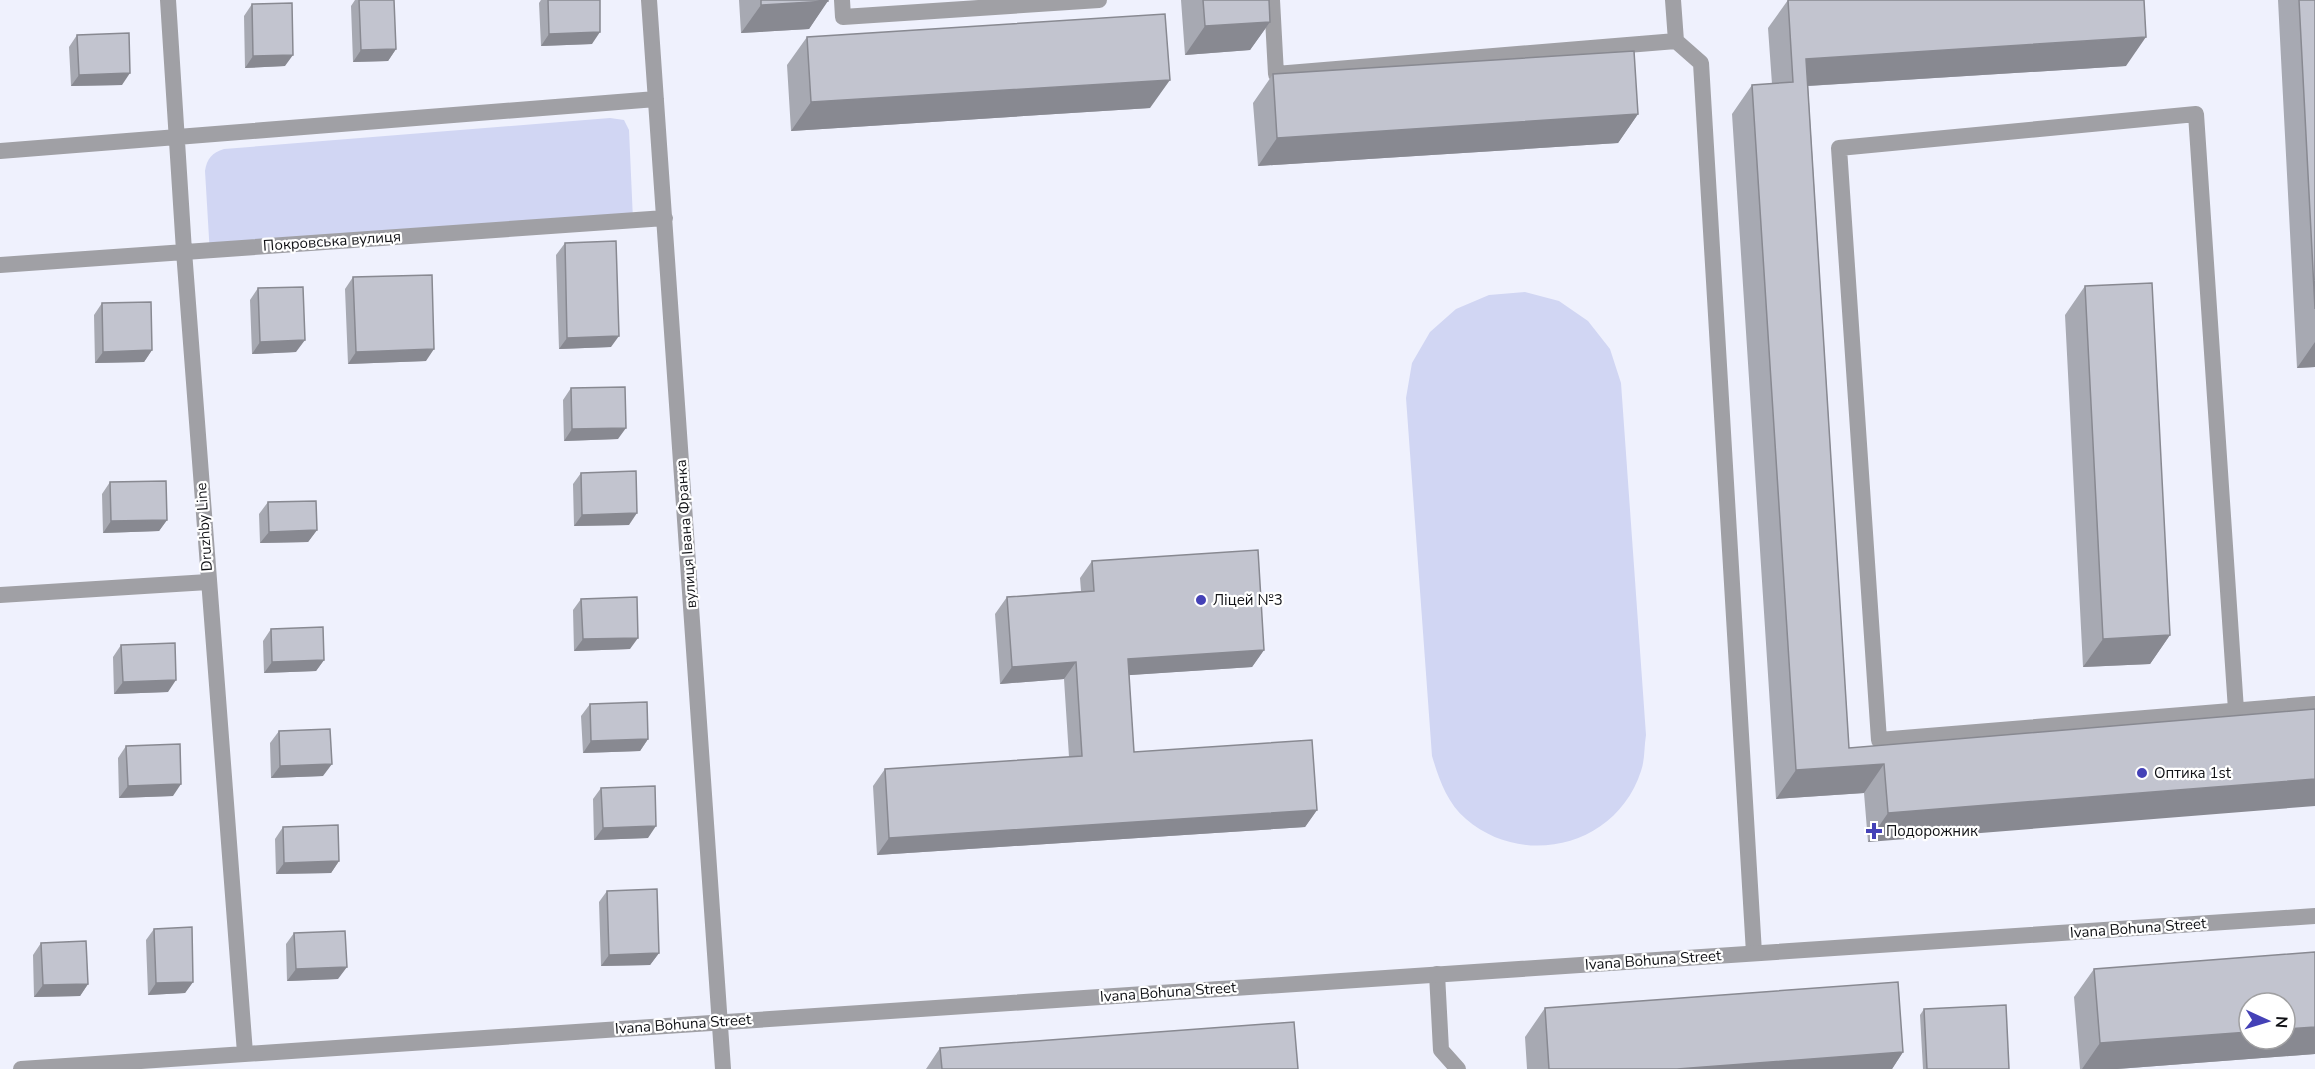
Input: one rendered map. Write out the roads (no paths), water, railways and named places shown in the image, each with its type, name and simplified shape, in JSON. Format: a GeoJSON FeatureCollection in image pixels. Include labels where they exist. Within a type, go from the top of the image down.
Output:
{"type":"FeatureCollection","features":[{"type":"Feature","properties":{"kind":"street","name":"Druzhby Line"},"geometry":{"type":"LineString","coordinates":[[168,0],[208,582],[245,1053]]}},
{"type":"Feature","properties":{"kind":"street","name":"вулиця Івана Франка"},"geometry":{"type":"LineString","coordinates":[[649,0],[723,1069]]}},
{"type":"Feature","properties":{"kind":"street"},"geometry":{"type":"LineString","coordinates":[[842,0],[843,17],[1099,0]]}},
{"type":"Feature","properties":{"kind":"street"},"geometry":{"type":"LineString","coordinates":[[1272,0],[1276,74],[1676,41]]}},
{"type":"Feature","properties":{"kind":"street"},"geometry":{"type":"LineString","coordinates":[[1673,0],[1676,41],[1701,63],[1754,953]]}},
{"type":"Feature","properties":{"kind":"street"},"geometry":{"type":"LineString","coordinates":[[0,151],[656,99]]}},
{"type":"Feature","properties":{"kind":"street"},"geometry":{"type":"LineString","coordinates":[[2236,710],[2196,114],[1839,148],[1878,740],[2315,704]]}},
{"type":"Feature","properties":{"kind":"street","name":"Покровська вулиця"},"geometry":{"type":"LineString","coordinates":[[0,265],[665,218]]}},
{"type":"Feature","properties":{"kind":"street"},"geometry":{"type":"LineString","coordinates":[[0,596],[208,582]]}},
{"type":"Feature","properties":{"kind":"street","name":"Ivana Bohuna Street"},"geometry":{"type":"LineString","coordinates":[[21,1069],[2315,916]]}},
{"type":"Feature","properties":{"kind":"street"},"geometry":{"type":"LineString","coordinates":[[1437,974],[1441,1050],[1458,1069]]}},
{"type":"Feature","properties":{"kind":"place","name":"Ліцей №3"},"geometry":{"type":"Point","coordinates":[1201,600]}},
{"type":"Feature","properties":{"kind":"place","name":"Оптика 1st"},"geometry":{"type":"Point","coordinates":[2142,773]}},
{"type":"Feature","properties":{"kind":"place","name":"Подорожник"},"geometry":{"type":"Point","coordinates":[1874,831]}}]}
